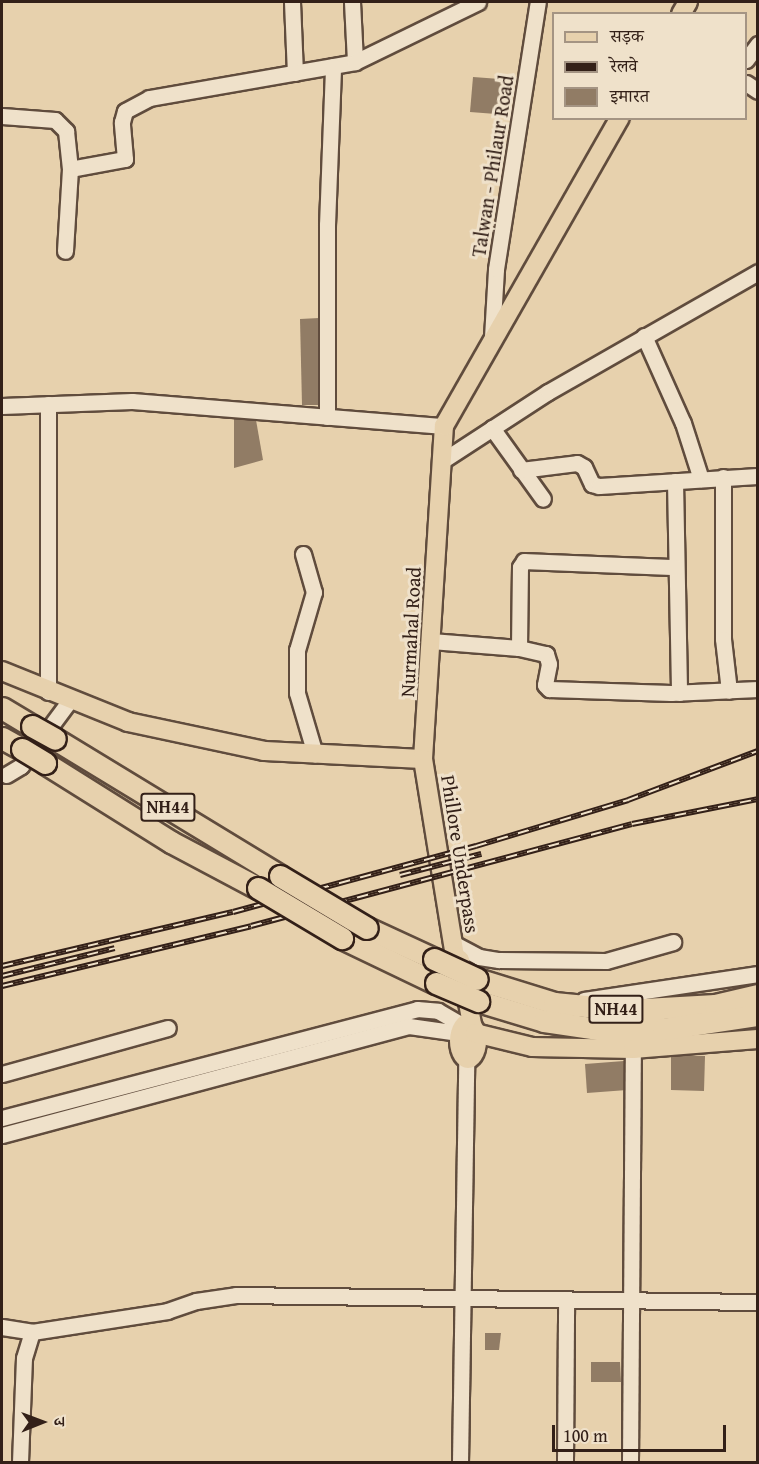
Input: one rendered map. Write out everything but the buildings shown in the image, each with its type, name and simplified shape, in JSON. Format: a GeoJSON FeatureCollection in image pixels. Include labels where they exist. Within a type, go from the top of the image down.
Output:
{"type":"FeatureCollection","features":[{"type":"Feature","properties":{"kind":"highway","name":"NH44"},"geometry":{"type":"LineString","coordinates":[[2,708],[367,928],[477,979],[554,1003],[627,1010],[716,1005],[758,995]]}},
{"type":"Feature","properties":{"kind":"highway","name":"NH44"},"geometry":{"type":"LineString","coordinates":[[2,738],[171,842],[258,888],[342,938],[478,1001],[544,1021],[598,1029],[663,1029],[758,1015]]}},
{"type":"Feature","properties":{"kind":"main road","name":"Nurmahal Road"},"geometry":{"type":"LineString","coordinates":[[423,759],[444,426],[492,337],[619,120]]}},
{"type":"Feature","properties":{"kind":"main road"},"geometry":{"type":"LineString","coordinates":[[2,671],[48,692],[128,722],[264,751],[423,759]]}},
{"type":"Feature","properties":{"kind":"main road","name":"Phillore Underpass"},"geometry":{"type":"LineString","coordinates":[[423,759],[454,950],[451,961],[466,1030]]}},
{"type":"Feature","properties":{"kind":"main road"},"geometry":{"type":"LineString","coordinates":[[466,1030],[532,1047],[633,1049],[758,1039]]}},
{"type":"Feature","properties":{"kind":"street"},"geometry":{"type":"LineString","coordinates":[[292,2],[295,73]]}},
{"type":"Feature","properties":{"kind":"street"},"geometry":{"type":"LineString","coordinates":[[352,2],[355,62]]}},
{"type":"Feature","properties":{"kind":"street"},"geometry":{"type":"LineString","coordinates":[[70,169],[125,159],[122,122],[125,111],[149,98],[355,62],[478,2]]}},
{"type":"Feature","properties":{"kind":"street","name":"Talwan - Philaur Road"},"geometry":{"type":"LineString","coordinates":[[492,337],[496,269],[538,2]]}},
{"type":"Feature","properties":{"kind":"street"},"geometry":{"type":"LineString","coordinates":[[747,59],[758,44]]}},
{"type":"Feature","properties":{"kind":"street"},"geometry":{"type":"LineString","coordinates":[[327,417],[327,225],[333,66]]}},
{"type":"Feature","properties":{"kind":"street"},"geometry":{"type":"LineString","coordinates":[[2,116],[55,120],[62,124],[66,131],[70,169],[65,251]]}},
{"type":"Feature","properties":{"kind":"street"},"geometry":{"type":"LineString","coordinates":[[442,461],[492,428],[645,336],[758,272]]}},
{"type":"Feature","properties":{"kind":"street"},"geometry":{"type":"LineString","coordinates":[[645,336],[682,423],[701,479]]}},
{"type":"Feature","properties":{"kind":"street"},"geometry":{"type":"LineString","coordinates":[[2,406],[132,401],[444,426]]}},
{"type":"Feature","properties":{"kind":"street"},"geometry":{"type":"LineString","coordinates":[[48,404],[48,692]]}},
{"type":"Feature","properties":{"kind":"street"},"geometry":{"type":"LineString","coordinates":[[492,428],[543,499]]}},
{"type":"Feature","properties":{"kind":"street"},"geometry":{"type":"LineString","coordinates":[[521,470],[577,463],[584,466],[595,485],[758,476]]}},
{"type":"Feature","properties":{"kind":"street"},"geometry":{"type":"LineString","coordinates":[[723,477],[723,639],[729,692]]}},
{"type":"Feature","properties":{"kind":"street"},"geometry":{"type":"LineString","coordinates":[[675,481],[679,693]]}},
{"type":"Feature","properties":{"kind":"street"},"geometry":{"type":"LineString","coordinates":[[303,554],[314,592],[297,650],[297,693],[315,754]]}},
{"type":"Feature","properties":{"kind":"street"},"geometry":{"type":"LineString","coordinates":[[519,648],[520,567],[524,561],[676,567]]}},
{"type":"Feature","properties":{"kind":"street"},"geometry":{"type":"LineString","coordinates":[[431,641],[519,648],[546,654],[547,688],[679,693],[758,689]]}},
{"type":"Feature","properties":{"kind":"street"},"geometry":{"type":"LineString","coordinates":[[3,774],[21,766],[70,700]]}},
{"type":"Feature","properties":{"kind":"street"},"geometry":{"type":"LineString","coordinates":[[454,950],[499,960],[606,961],[673,942]]}},
{"type":"Feature","properties":{"kind":"street"},"geometry":{"type":"LineString","coordinates":[[554,1003],[758,974]]}},
{"type":"Feature","properties":{"kind":"street"},"geometry":{"type":"LineString","coordinates":[[2,1118],[417,1009],[438,1011],[466,1030]]}},
{"type":"Feature","properties":{"kind":"street"},"geometry":{"type":"LineString","coordinates":[[2,1135],[409,1026],[466,1030]]}},
{"type":"Feature","properties":{"kind":"street"},"geometry":{"type":"LineString","coordinates":[[2,1074],[168,1028]]}},
{"type":"Feature","properties":{"kind":"street"},"geometry":{"type":"LineString","coordinates":[[460,1462],[466,1030]]}},
{"type":"Feature","properties":{"kind":"street"},"geometry":{"type":"LineString","coordinates":[[630,1462],[633,1300],[633,1049]]}},
{"type":"Feature","properties":{"kind":"street"},"geometry":{"type":"LineString","coordinates":[[2,1328],[32,1332],[167,1311],[227,1296],[758,1302]]}},
{"type":"Feature","properties":{"kind":"street"},"geometry":{"type":"LineString","coordinates":[[565,1462],[566,1299]]}},
{"type":"Feature","properties":{"kind":"street"},"geometry":{"type":"LineString","coordinates":[[20,1462],[24,1359],[32,1332]]}},
{"type":"Feature","properties":{"kind":"railway"},"geometry":{"type":"LineString","coordinates":[[2,966],[233,912],[476,846],[628,800],[758,751]]}},
{"type":"Feature","properties":{"kind":"railway"},"geometry":{"type":"LineString","coordinates":[[2,986],[251,926],[632,824],[758,799]]}},
{"type":"Feature","properties":{"kind":"railway"},"geometry":{"type":"LineString","coordinates":[[400,875],[481,854]]}},
{"type":"Feature","properties":{"kind":"railway"},"geometry":{"type":"LineString","coordinates":[[2,976],[115,948]]}}]}
